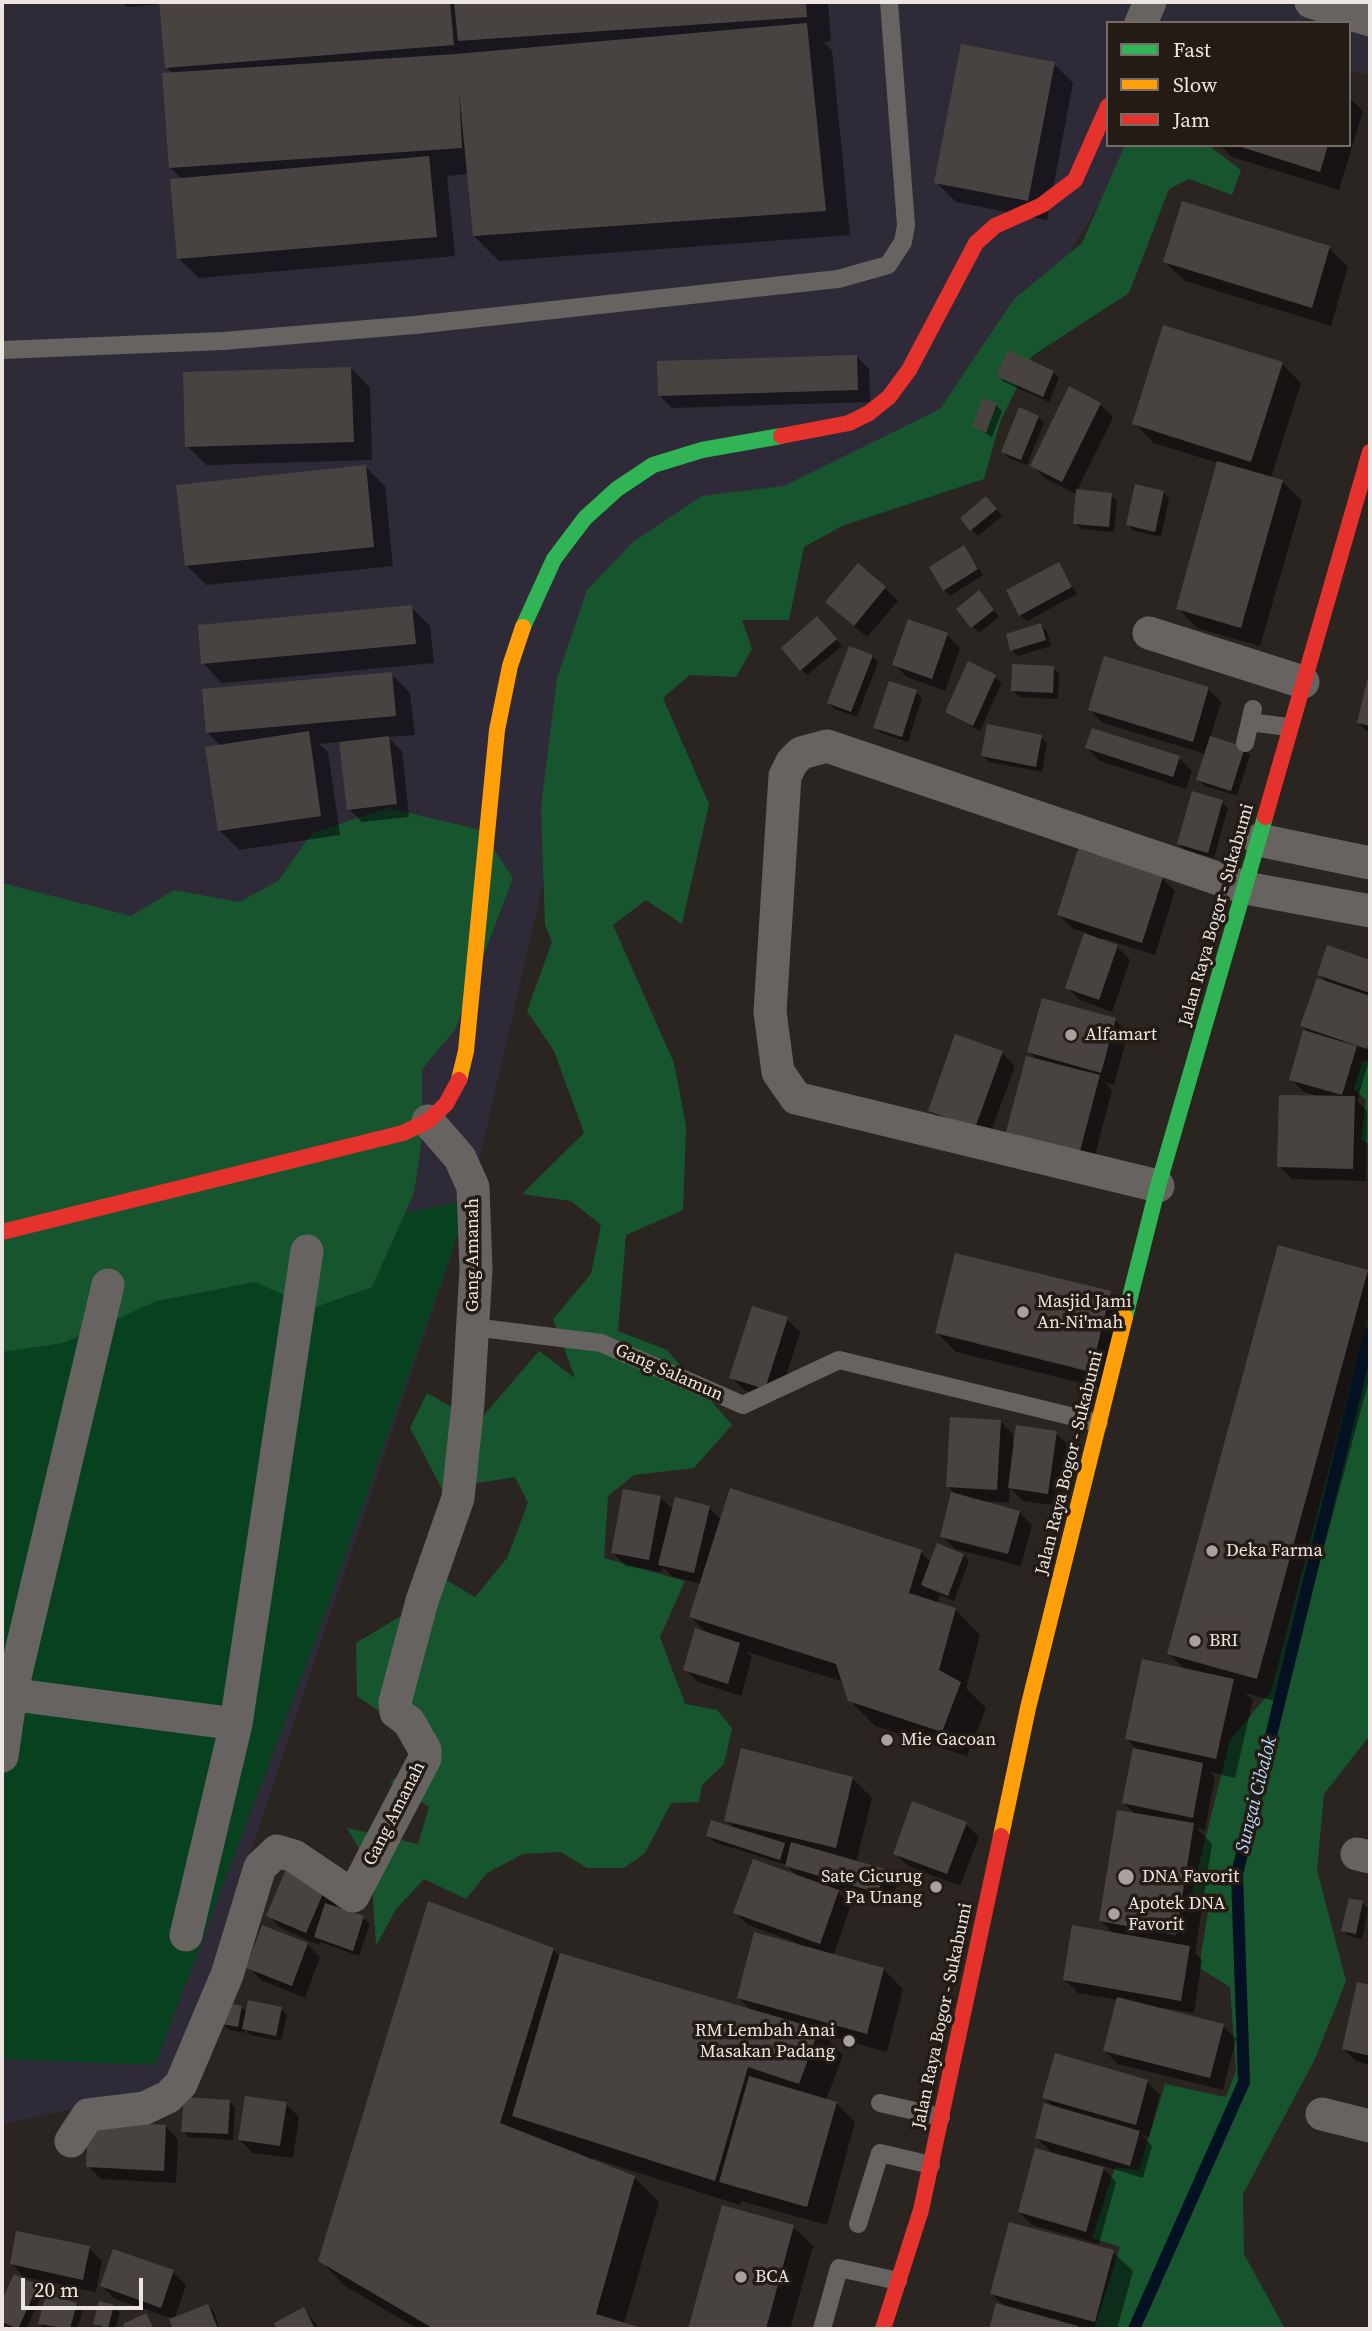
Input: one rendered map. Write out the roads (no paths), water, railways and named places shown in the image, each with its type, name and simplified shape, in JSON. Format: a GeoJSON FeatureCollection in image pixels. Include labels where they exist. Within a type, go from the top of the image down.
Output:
{"type":"FeatureCollection","features":[{"type":"Feature","properties":{"kind":"main road"},"geometry":{"type":"LineString","coordinates":[[2,1232],[403,1133],[428,1121],[446,1104],[459,1079],[466,1051],[497,730],[514,654],[530,608],[554,559],[585,518],[617,489],[653,465],[702,450],[849,423],[889,397],[909,370],[976,243],[995,226],[1042,205],[1075,180],[1106,110]]}},
{"type":"Feature","properties":{"kind":"main road","name":"Jalan Raya Bogor - Sukabumi"},"geometry":{"type":"LineString","coordinates":[[883,2329],[920,2210],[1028,1709],[1158,1186],[1370,452]]}},
{"type":"Feature","properties":{"kind":"street"},"geometry":{"type":"LineString","coordinates":[[1142,21],[1150,2]]}},
{"type":"Feature","properties":{"kind":"street"},"geometry":{"type":"LineString","coordinates":[[1311,2],[1370,20]]}},
{"type":"Feature","properties":{"kind":"street"},"geometry":{"type":"LineString","coordinates":[[1149,633],[1303,681]]}},
{"type":"Feature","properties":{"kind":"street"},"geometry":{"type":"LineString","coordinates":[[1158,1186],[796,1098],[778,1072],[770,1012],[786,776],[801,753],[827,746],[1246,888],[1370,911]]}},
{"type":"Feature","properties":{"kind":"street"},"geometry":{"type":"LineString","coordinates":[[1259,840],[1370,863]]}},
{"type":"Feature","properties":{"kind":"street","name":"Gang Amanah"},"geometry":{"type":"LineString","coordinates":[[71,2141],[88,2115],[145,2108],[168,2097],[181,2084],[227,1975],[260,1867],[277,1851],[294,1856],[353,1896],[425,1758],[425,1750],[409,1722],[396,1712],[395,1702],[422,1601],[458,1498],[476,1270],[473,1187],[460,1158],[428,1121]]}},
{"type":"Feature","properties":{"kind":"street"},"geometry":{"type":"LineString","coordinates":[[186,1936],[236,1724],[307,1251]]}},
{"type":"Feature","properties":{"kind":"street"},"geometry":{"type":"LineString","coordinates":[[2,1756],[7,1693],[108,1285]]}},
{"type":"Feature","properties":{"kind":"street"},"geometry":{"type":"LineString","coordinates":[[7,1693],[236,1724]]}},
{"type":"Feature","properties":{"kind":"street"},"geometry":{"type":"LineString","coordinates":[[1322,2114],[1370,2126]]}},
{"type":"Feature","properties":{"kind":"lane"},"geometry":{"type":"LineString","coordinates":[[2,350],[237,341],[415,325],[838,279],[888,265],[903,242],[906,225],[889,2]]}},
{"type":"Feature","properties":{"kind":"lane"},"geometry":{"type":"LineString","coordinates":[[1245,743],[1252,715],[1289,727]]}},
{"type":"Feature","properties":{"kind":"lane","name":"Gang Salamun"},"geometry":{"type":"LineString","coordinates":[[473,1327],[601,1343],[743,1405],[839,1360],[1099,1423]]}},
{"type":"Feature","properties":{"kind":"lane"},"geometry":{"type":"LineString","coordinates":[[880,2103],[941,2118]]}},
{"type":"Feature","properties":{"kind":"lane"},"geometry":{"type":"LineString","coordinates":[[858,2224],[880,2153],[930,2165]]}},
{"type":"Feature","properties":{"kind":"lane"},"geometry":{"type":"LineString","coordinates":[[822,2329],[839,2268],[898,2281]]}},
{"type":"Feature","properties":{"kind":"waterway","name":"Sungai Cibalok"},"geometry":{"type":"LineString","coordinates":[[1134,2329],[1244,2082],[1237,1874],[1370,1333]]}},
{"type":"Feature","properties":{"kind":"place","name":"Alfamart"},"geometry":{"type":"Point","coordinates":[1071,1035]}},
{"type":"Feature","properties":{"kind":"place","name":"Masjid Jami An-Ni'mah"},"geometry":{"type":"Point","coordinates":[1023,1312]}},
{"type":"Feature","properties":{"kind":"place","name":"Deka Farma"},"geometry":{"type":"Point","coordinates":[1212,1551]}},
{"type":"Feature","properties":{"kind":"place","name":"BRI"},"geometry":{"type":"Point","coordinates":[1195,1641]}},
{"type":"Feature","properties":{"kind":"place","name":"Mie Gacoan"},"geometry":{"type":"Point","coordinates":[887,1740]}},
{"type":"Feature","properties":{"kind":"place","name":"DNA Favorit"},"geometry":{"type":"Point","coordinates":[1126,1877]}},
{"type":"Feature","properties":{"kind":"place","name":"Sate Cicurug Pa Unang"},"geometry":{"type":"Point","coordinates":[936,1887]}},
{"type":"Feature","properties":{"kind":"place","name":"Apotek DNA Favorit"},"geometry":{"type":"Point","coordinates":[1114,1914]}},
{"type":"Feature","properties":{"kind":"place","name":"RM Lembah Anai Masakan Padang"},"geometry":{"type":"Point","coordinates":[849,2041]}},
{"type":"Feature","properties":{"kind":"place","name":"BCA"},"geometry":{"type":"Point","coordinates":[741,2277]}}]}
